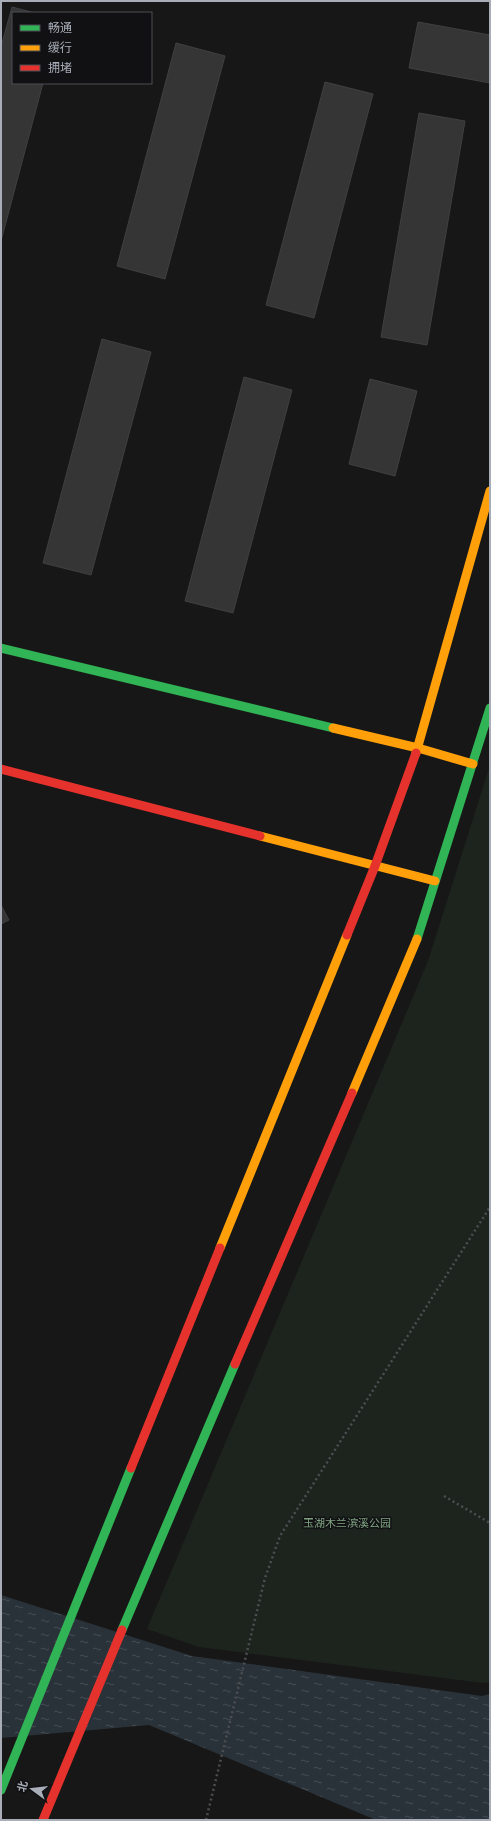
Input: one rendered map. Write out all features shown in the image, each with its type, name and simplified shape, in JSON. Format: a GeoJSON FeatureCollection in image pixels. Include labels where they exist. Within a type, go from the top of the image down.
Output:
{"type":"FeatureCollection","features":[{"type":"Feature","properties":{"kind":"main road"},"geometry":{"type":"LineString","coordinates":[[1,1790],[375,866],[418,748],[490,491]]}},
{"type":"Feature","properties":{"kind":"main road"},"geometry":{"type":"LineString","coordinates":[[1,648],[418,748],[473,764]]}},
{"type":"Feature","properties":{"kind":"main road"},"geometry":{"type":"LineString","coordinates":[[43,1820],[139,1588],[415,947],[490,708]]}},
{"type":"Feature","properties":{"kind":"main road"},"geometry":{"type":"LineString","coordinates":[[1,769],[435,881]]}},
{"type":"Feature","properties":{"kind":"path"},"geometry":{"type":"LineString","coordinates":[[206,1820],[265,1578],[280,1536],[490,1207]]}},
{"type":"Feature","properties":{"kind":"path"},"geometry":{"type":"LineString","coordinates":[[444,1496],[490,1523]]}},
{"type":"Feature","properties":{"kind":"green space","name":"玉湖木兰滨溪公园"},"geometry":{"type":"Polygon","coordinates":[[[490,765],[490,1682],[483,1683],[199,1647],[147,1629],[428,961],[490,765]]]}},
{"type":"Feature","properties":{"kind":"water"},"geometry":{"type":"Polygon","coordinates":[[[1,1595],[192,1656],[482,1696],[490,1694],[490,1820],[376,1820],[149,1725],[1,1738],[1,1595]]]}},
{"type":"Feature","properties":{"kind":"building"},"geometry":{"type":"Polygon","coordinates":[[[12,7],[31,12],[12,12],[12,84],[43,84],[1,241],[1,47],[12,7]]]}},
{"type":"Feature","properties":{"kind":"building"},"geometry":{"type":"Polygon","coordinates":[[[418,22],[490,35],[490,83],[409,68],[418,22]]]}},
{"type":"Feature","properties":{"kind":"building"},"geometry":{"type":"Polygon","coordinates":[[[176,43],[225,56],[165,279],[117,266],[176,43]]]}},
{"type":"Feature","properties":{"kind":"building"},"geometry":{"type":"Polygon","coordinates":[[[325,82],[373,94],[314,318],[266,305],[325,82]]]}},
{"type":"Feature","properties":{"kind":"building"},"geometry":{"type":"Polygon","coordinates":[[[419,113],[465,121],[427,345],[381,337],[419,113]]]}},
{"type":"Feature","properties":{"kind":"building"},"geometry":{"type":"Polygon","coordinates":[[[102,339],[151,352],[91,575],[43,563],[102,339]]]}},
{"type":"Feature","properties":{"kind":"building"},"geometry":{"type":"Polygon","coordinates":[[[244,377],[292,390],[233,613],[185,601],[244,377]]]}},
{"type":"Feature","properties":{"kind":"building"},"geometry":{"type":"Polygon","coordinates":[[[370,379],[417,391],[395,476],[349,464],[370,379]]]}},
{"type":"Feature","properties":{"kind":"building"},"geometry":{"type":"Polygon","coordinates":[[[1,905],[9,920],[1,924],[1,905]]]}},
{"type":"Feature","properties":{"kind":"traffic: fast"},"geometry":{"type":"LineString","coordinates":[[1,648],[333,728]]}},
{"type":"Feature","properties":{"kind":"traffic: fast"},"geometry":{"type":"LineString","coordinates":[[417,939],[490,708]]}},
{"type":"Feature","properties":{"kind":"traffic: fast"},"geometry":{"type":"LineString","coordinates":[[122,1630],[235,1364]]}},
{"type":"Feature","properties":{"kind":"traffic: fast"},"geometry":{"type":"LineString","coordinates":[[1,1790],[131,1468]]}},
{"type":"Feature","properties":{"kind":"traffic: slow"},"geometry":{"type":"LineString","coordinates":[[416,753],[490,491]]}},
{"type":"Feature","properties":{"kind":"traffic: slow"},"geometry":{"type":"LineString","coordinates":[[333,728],[418,748],[473,764]]}},
{"type":"Feature","properties":{"kind":"traffic: slow"},"geometry":{"type":"LineString","coordinates":[[260,836],[435,881]]}},
{"type":"Feature","properties":{"kind":"traffic: slow"},"geometry":{"type":"LineString","coordinates":[[220,1248],[347,935]]}},
{"type":"Feature","properties":{"kind":"traffic: slow"},"geometry":{"type":"LineString","coordinates":[[352,1093],[417,939]]}},
{"type":"Feature","properties":{"kind":"traffic: jam"},"geometry":{"type":"LineString","coordinates":[[347,935],[375,866],[416,753]]}},
{"type":"Feature","properties":{"kind":"traffic: jam"},"geometry":{"type":"LineString","coordinates":[[1,769],[260,836]]}},
{"type":"Feature","properties":{"kind":"traffic: jam"},"geometry":{"type":"LineString","coordinates":[[235,1364],[352,1093]]}},
{"type":"Feature","properties":{"kind":"traffic: jam"},"geometry":{"type":"LineString","coordinates":[[131,1468],[220,1248]]}},
{"type":"Feature","properties":{"kind":"traffic: jam"},"geometry":{"type":"LineString","coordinates":[[43,1820],[122,1630]]}}]}
